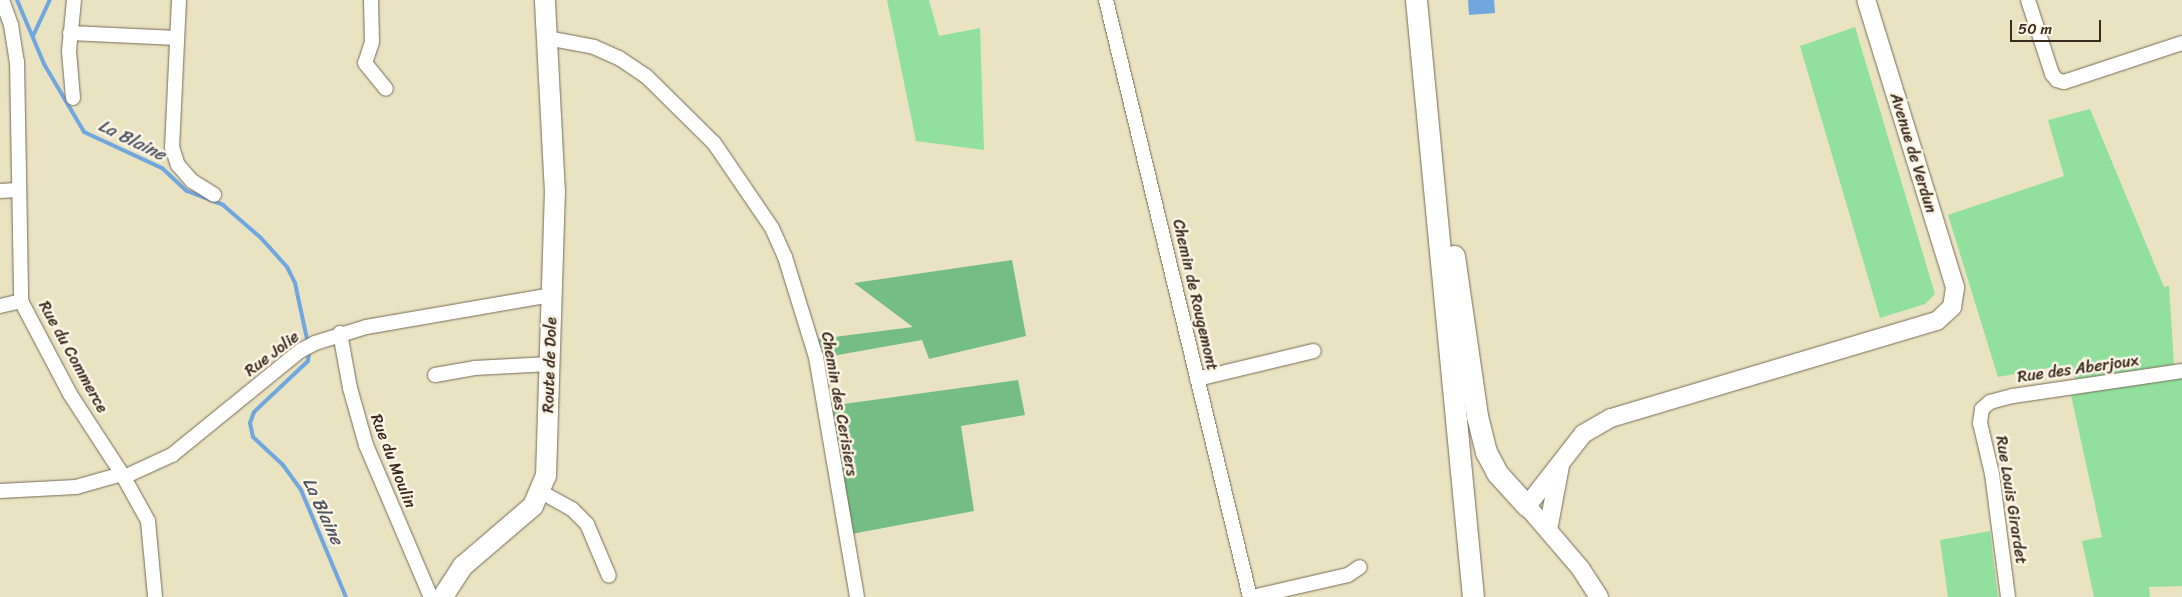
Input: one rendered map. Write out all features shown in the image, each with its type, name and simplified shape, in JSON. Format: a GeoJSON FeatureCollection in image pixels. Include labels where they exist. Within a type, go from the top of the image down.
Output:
{"type":"FeatureCollection","features":[{"type":"Feature","properties":{"kind":"main road","name":"Route de Dole"},"geometry":{"type":"LineString","coordinates":[[545,0],[552,39]]}},
{"type":"Feature","properties":{"kind":"main road","name":"Route de Dole"},"geometry":{"type":"LineString","coordinates":[[438,596],[463,566],[522,517],[541,492],[546,476],[555,193],[552,39],[556,0]]}},
{"type":"Feature","properties":{"kind":"main road"},"geometry":{"type":"LineString","coordinates":[[1417,0],[1477,416],[1491,463],[1527,506]]}},
{"type":"Feature","properties":{"kind":"main road"},"geometry":{"type":"LineString","coordinates":[[1417,0],[1473,597]]}},
{"type":"Feature","properties":{"kind":"street","name":"Rue du Commerce"},"geometry":{"type":"LineString","coordinates":[[2,0],[11,25],[16,61],[17,190],[22,301],[70,394],[123,476],[150,530],[155,597]]}},
{"type":"Feature","properties":{"kind":"street"},"geometry":{"type":"LineString","coordinates":[[73,98],[70,33],[74,0]]}},
{"type":"Feature","properties":{"kind":"street"},"geometry":{"type":"LineString","coordinates":[[179,0],[172,147],[178,165],[192,181],[214,195]]}},
{"type":"Feature","properties":{"kind":"street"},"geometry":{"type":"LineString","coordinates":[[371,0],[372,42],[365,63],[386,89]]}},
{"type":"Feature","properties":{"kind":"street","name":"Chemin de Rougemont"},"geometry":{"type":"LineString","coordinates":[[1106,0],[1251,597]]}},
{"type":"Feature","properties":{"kind":"street","name":"Avenue de Verdun"},"geometry":{"type":"LineString","coordinates":[[1562,458],[1583,434],[1611,418],[1937,321],[1952,307],[1954,287],[1866,0]]}},
{"type":"Feature","properties":{"kind":"street"},"geometry":{"type":"LineString","coordinates":[[2028,0],[2052,74],[2057,80],[2074,79],[2182,43]]}},
{"type":"Feature","properties":{"kind":"street"},"geometry":{"type":"LineString","coordinates":[[70,33],[177,38]]}},
{"type":"Feature","properties":{"kind":"street","name":"Chemin des Cerisiers"},"geometry":{"type":"LineString","coordinates":[[552,39],[607,52],[646,76],[714,143],[772,228],[785,257],[816,357],[857,597]]}},
{"type":"Feature","properties":{"kind":"street"},"geometry":{"type":"LineString","coordinates":[[0,191],[17,190]]}},
{"type":"Feature","properties":{"kind":"street","name":"Rue Jolie"},"geometry":{"type":"LineString","coordinates":[[0,491],[76,487],[123,476],[172,455],[300,351],[340,333],[552,295]]}},
{"type":"Feature","properties":{"kind":"street"},"geometry":{"type":"LineString","coordinates":[[0,306],[22,301]]}},
{"type":"Feature","properties":{"kind":"street","name":"Rue du Moulin"},"geometry":{"type":"LineString","coordinates":[[340,333],[350,388],[366,445],[438,596]]}},
{"type":"Feature","properties":{"kind":"street"},"geometry":{"type":"LineString","coordinates":[[1197,379],[1314,351]]}},
{"type":"Feature","properties":{"kind":"street"},"geometry":{"type":"LineString","coordinates":[[435,375],[474,368],[550,364]]}},
{"type":"Feature","properties":{"kind":"street","name":"Rue des Aberjoux"},"geometry":{"type":"LineString","coordinates":[[1982,409],[1990,402],[2013,396],[2182,371]]}},
{"type":"Feature","properties":{"kind":"street","name":"Rue Louis Girardet"},"geometry":{"type":"LineString","coordinates":[[1982,409],[1980,423],[1992,474],[2008,597]]}},
{"type":"Feature","properties":{"kind":"street"},"geometry":{"type":"LineString","coordinates":[[1562,458],[1527,506],[1581,569],[1599,597]]}},
{"type":"Feature","properties":{"kind":"street"},"geometry":{"type":"LineString","coordinates":[[1548,530],[1551,502],[1562,458]]}},
{"type":"Feature","properties":{"kind":"street"},"geometry":{"type":"LineString","coordinates":[[541,492],[572,509],[587,524],[609,576]]}},
{"type":"Feature","properties":{"kind":"street"},"geometry":{"type":"LineString","coordinates":[[1251,597],[1348,575],[1360,567]]}},
{"type":"Feature","properties":{"kind":"green space"},"geometry":{"type":"Polygon","coordinates":[[[887,0],[929,0],[939,36],[980,28],[984,150],[916,141],[887,0]]]}},
{"type":"Feature","properties":{"kind":"green space"},"geometry":{"type":"Polygon","coordinates":[[[1855,27],[1935,294],[1925,304],[1880,318],[1800,46],[1855,27]]]}},
{"type":"Feature","properties":{"kind":"green space"},"geometry":{"type":"Polygon","coordinates":[[[2090,109],[2164,287],[2169,286],[2174,365],[2075,379],[2071,364],[1998,377],[1948,215],[2064,176],[2048,120],[2090,109]]]}},
{"type":"Feature","properties":{"kind":"green space"},"geometry":{"type":"Polygon","coordinates":[[[1012,260],[1026,336],[929,359],[922,340],[821,358],[818,339],[913,327],[854,283],[1012,260]]]}},
{"type":"Feature","properties":{"kind":"green space"},"geometry":{"type":"Polygon","coordinates":[[[2182,377],[2182,586],[2149,587],[2150,597],[2094,597],[2082,541],[2102,537],[2071,395],[2182,377]]]}},
{"type":"Feature","properties":{"kind":"green space"},"geometry":{"type":"Polygon","coordinates":[[[1018,380],[1025,415],[961,426],[974,511],[846,535],[829,406],[1018,380]]]}},
{"type":"Feature","properties":{"kind":"green space"},"geometry":{"type":"Polygon","coordinates":[[[1990,531],[1998,597],[1948,597],[1940,540],[1990,531]]]}},
{"type":"Feature","properties":{"kind":"water"},"geometry":{"type":"Polygon","coordinates":[[[1468,0],[1494,0],[1495,13],[1469,15],[1468,0]]]}},
{"type":"Feature","properties":{"kind":"waterway","name":"La Blaine"},"geometry":{"type":"LineString","coordinates":[[17,0],[44,64],[84,132],[162,168],[187,191],[223,205],[261,238],[287,267],[295,283],[307,339]]}},
{"type":"Feature","properties":{"kind":"waterway","name":"La Blaine"},"geometry":{"type":"LineString","coordinates":[[33,36],[50,0]]}},
{"type":"Feature","properties":{"kind":"waterway","name":"La Blaine"},"geometry":{"type":"LineString","coordinates":[[309,353],[308,361],[254,412],[250,423],[253,437],[283,465],[301,490],[346,597]]}}]}
